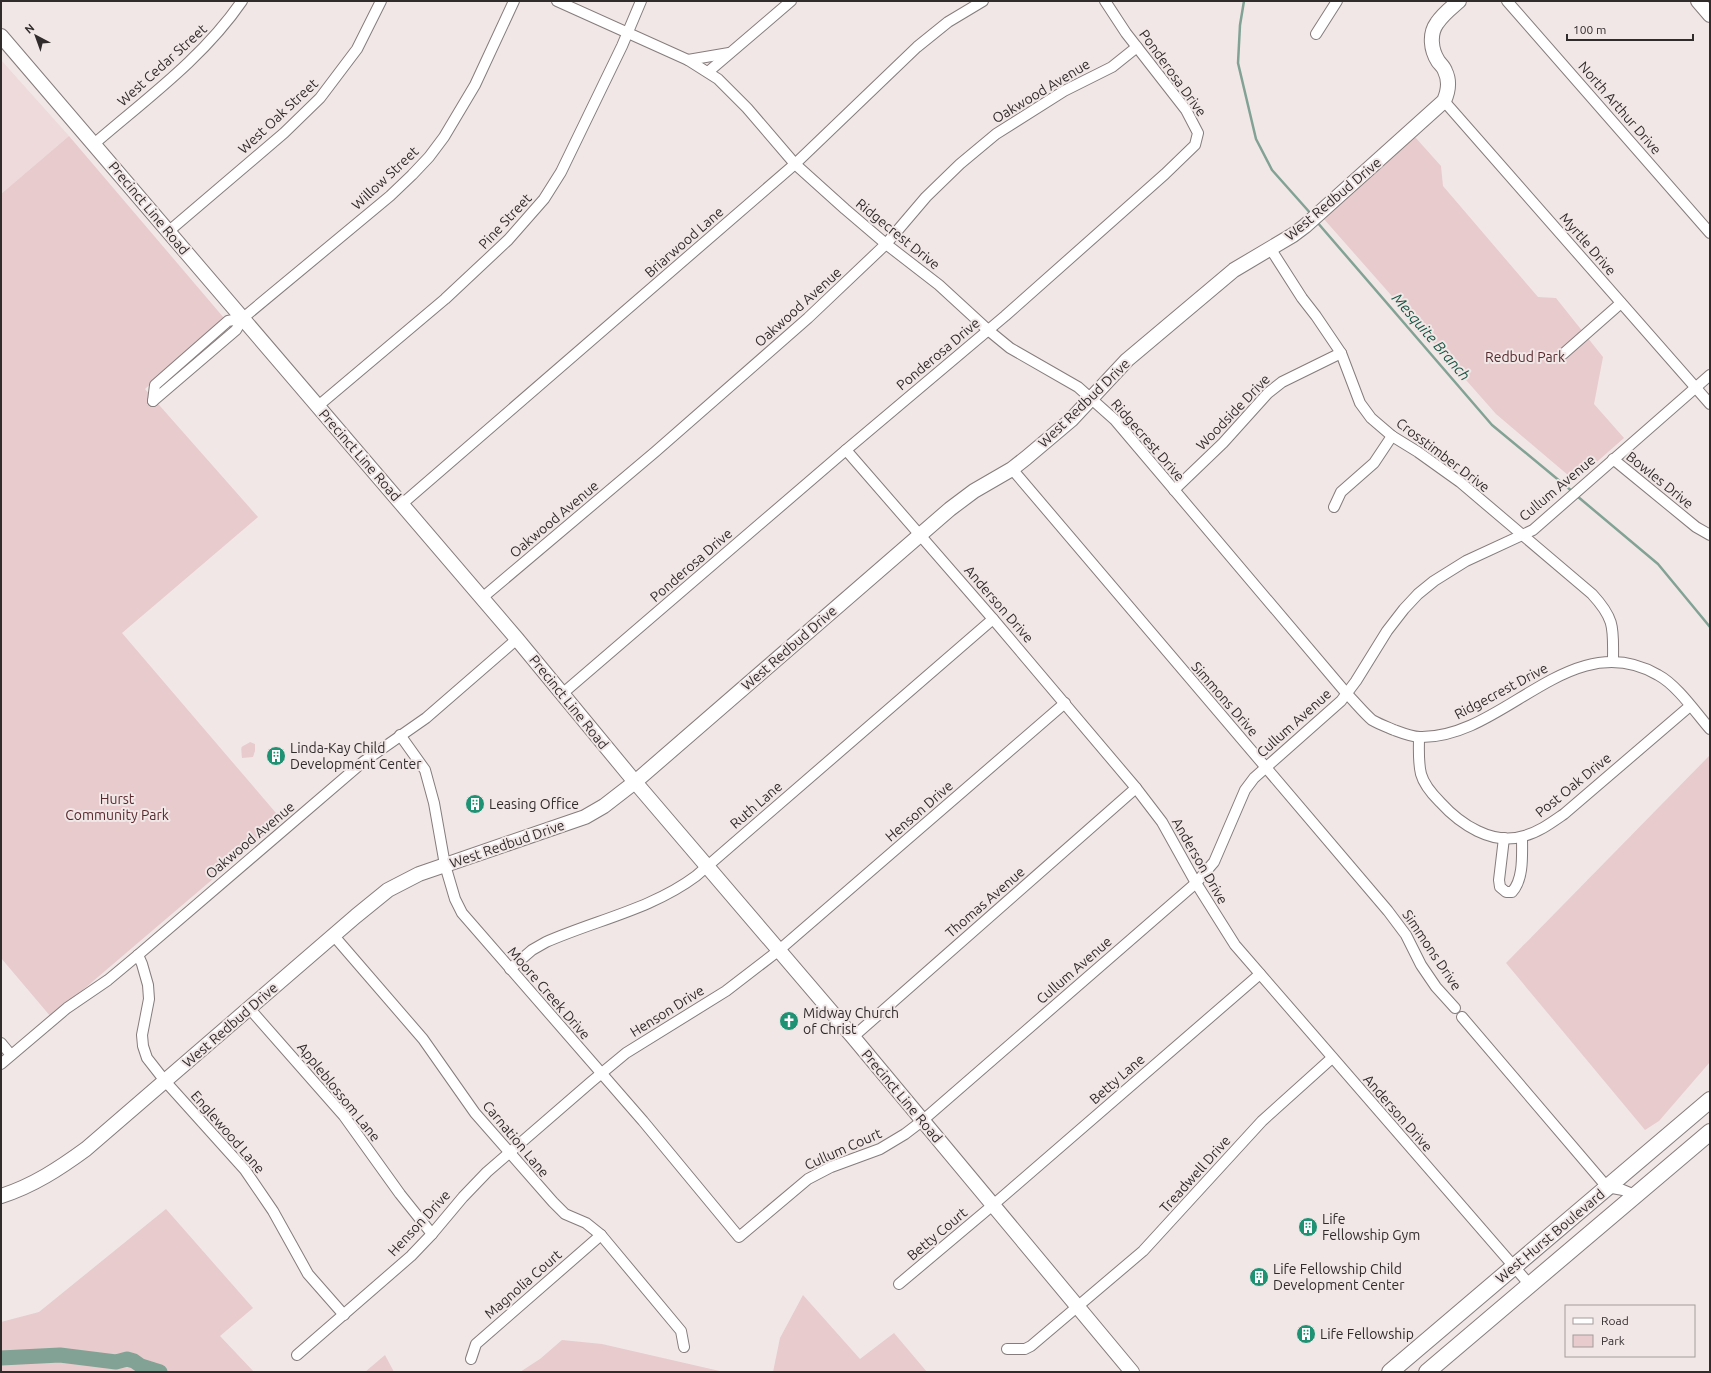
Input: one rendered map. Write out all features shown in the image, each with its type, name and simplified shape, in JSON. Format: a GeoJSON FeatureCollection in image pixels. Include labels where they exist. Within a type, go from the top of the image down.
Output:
{"type":"FeatureCollection","features":[{"type":"Feature","properties":{"kind":"main road","name":"West Hurst Boulevard"},"geometry":{"type":"LineString","coordinates":[[1390,1372],[1710,1100]]}},
{"type":"Feature","properties":{"kind":"main road","name":"West Hurst Boulevard"},"geometry":{"type":"LineString","coordinates":[[1427,1372],[1710,1132]]}},
{"type":"Feature","properties":{"kind":"street","name":"West Cedar Street"},"geometry":{"type":"LineString","coordinates":[[94,144],[197,55],[222,28],[242,1]]}},
{"type":"Feature","properties":{"kind":"street","name":"West Oak Street"},"geometry":{"type":"LineString","coordinates":[[169,232],[284,133],[320,98],[357,49],[382,1]]}},
{"type":"Feature","properties":{"kind":"street","name":"Willow Street"},"geometry":{"type":"LineString","coordinates":[[243,318],[228,321],[155,385],[153,401],[236,330],[243,318],[390,196],[429,157],[444,137],[475,85],[514,1]]}},
{"type":"Feature","properties":{"kind":"street","name":"Ridgecrest Drive"},"geometry":{"type":"LineString","coordinates":[[557,1],[688,60],[708,72],[728,87],[796,164],[886,244],[939,285],[1010,348],[1078,387],[1091,397],[1115,420],[1347,694],[1373,720],[1404,734],[1419,737],[1450,733],[1470,725],[1576,668],[1594,663],[1614,662],[1643,667],[1659,675],[1671,684],[1710,730]]}},
{"type":"Feature","properties":{"kind":"street","name":"Pine Street"},"geometry":{"type":"LineString","coordinates":[[318,406],[446,299],[530,217],[544,199],[561,172],[641,1]]}},
{"type":"Feature","properties":{"kind":"street"},"geometry":{"type":"LineString","coordinates":[[708,72],[791,1]]}},
{"type":"Feature","properties":{"kind":"street","name":"Briarwood Lane"},"geometry":{"type":"LineString","coordinates":[[402,504],[796,164],[917,47],[948,22],[983,1]]}},
{"type":"Feature","properties":{"kind":"street","name":"Ponderosa Drive"},"geometry":{"type":"LineString","coordinates":[[562,694],[988,330],[1166,174],[1195,144],[1198,133],[1186,110],[1137,48],[1105,1]]}},
{"type":"Feature","properties":{"kind":"street"},"geometry":{"type":"LineString","coordinates":[[1316,34],[1337,1]]}},
{"type":"Feature","properties":{"kind":"street"},"geometry":{"type":"LineString","coordinates":[[1444,101],[1448,91],[1448,79],[1434,53],[1432,35],[1436,24],[1441,17],[1459,1]]}},
{"type":"Feature","properties":{"kind":"street","name":"North Arthur Drive"},"geometry":{"type":"LineString","coordinates":[[1507,1],[1710,233]]}},
{"type":"Feature","properties":{"kind":"street"},"geometry":{"type":"LineString","coordinates":[[1698,1],[1710,15]]}},
{"type":"Feature","properties":{"kind":"street","name":"Precinct Line Road"},"geometry":{"type":"LineString","coordinates":[[1,36],[517,639],[706,867],[853,1037],[1132,1372]]}},
{"type":"Feature","properties":{"kind":"street","name":"Oakwood Avenue"},"geometry":{"type":"LineString","coordinates":[[482,598],[655,452],[808,318],[886,244],[926,197],[960,164],[996,134],[1064,91],[1112,67],[1137,48]]}},
{"type":"Feature","properties":{"kind":"street"},"geometry":{"type":"LineString","coordinates":[[688,60],[730,52]]}},
{"type":"Feature","properties":{"kind":"street","name":"West Redbud Drive"},"geometry":{"type":"LineString","coordinates":[[1,1196],[33,1183],[86,1149],[388,890],[419,874],[585,817],[604,806],[635,782],[950,509],[974,491],[1012,469],[1071,420],[1126,360],[1234,270],[1305,226],[1323,211],[1444,101]]}},
{"type":"Feature","properties":{"kind":"street","name":"Myrtle Drive"},"geometry":{"type":"LineString","coordinates":[[1444,101],[1710,404]]}},
{"type":"Feature","properties":{"kind":"street","name":"Crosstimber Drive"},"geometry":{"type":"LineString","coordinates":[[1270,248],[1302,298],[1341,353],[1360,403],[1371,418],[1392,436],[1418,452],[1460,482],[1592,594],[1603,606],[1613,627],[1614,662]]}},
{"type":"Feature","properties":{"kind":"street"},"geometry":{"type":"LineString","coordinates":[[1563,354],[1621,303]]}},
{"type":"Feature","properties":{"kind":"street","name":"Woodside Drive"},"geometry":{"type":"LineString","coordinates":[[1174,490],[1223,443],[1268,393],[1282,382],[1341,353]]}},
{"type":"Feature","properties":{"kind":"street","name":"Cullum Avenue"},"geometry":{"type":"LineString","coordinates":[[922,1121],[1208,871],[1214,862],[1245,790],[1254,778],[1347,694],[1387,631],[1418,594],[1434,581],[1466,561],[1533,530],[1710,375]]}},
{"type":"Feature","properties":{"kind":"street"},"geometry":{"type":"LineString","coordinates":[[1334,507],[1341,492],[1374,463],[1392,436]]}},
{"type":"Feature","properties":{"kind":"street","name":"Anderson Drive"},"geometry":{"type":"LineString","coordinates":[[846,450],[993,619],[1136,788],[1162,822],[1196,882],[1235,945],[1530,1285]]}},
{"type":"Feature","properties":{"kind":"street","name":"Bowles Drive"},"geometry":{"type":"LineString","coordinates":[[1613,459],[1690,522],[1710,535]]}},
{"type":"Feature","properties":{"kind":"street","name":"Simmons Drive"},"geometry":{"type":"LineString","coordinates":[[1012,469],[1388,911],[1406,935],[1436,987],[1455,1008]]}},
{"type":"Feature","properties":{"kind":"street","name":"Ruth Lane"},"geometry":{"type":"LineString","coordinates":[[510,968],[532,950],[546,942],[679,889],[993,619]]}},
{"type":"Feature","properties":{"kind":"street","name":"Oakwood Avenue"},"geometry":{"type":"LineString","coordinates":[[1,1064],[67,1008],[108,980],[363,762],[426,718],[517,639]]}},
{"type":"Feature","properties":{"kind":"street","name":"Henson Drive"},"geometry":{"type":"LineString","coordinates":[[297,1355],[411,1256],[475,1184],[509,1152],[602,1073],[626,1053],[726,990],[778,951],[1065,703]]}},
{"type":"Feature","properties":{"kind":"street","name":"Post Oak Drive"},"geometry":{"type":"LineString","coordinates":[[1419,737],[1418,756],[1421,775],[1430,792],[1452,815],[1478,831],[1504,838],[1522,837],[1545,827],[1564,814],[1690,706]]}},
{"type":"Feature","properties":{"kind":"street","name":"Moore Creek Drive"},"geometry":{"type":"LineString","coordinates":[[400,735],[425,770],[434,803],[445,865],[454,899],[462,913],[602,1073],[739,1237]]}},
{"type":"Feature","properties":{"kind":"street","name":"Thomas Avenue"},"geometry":{"type":"LineString","coordinates":[[853,1037],[1136,788]]}},
{"type":"Feature","properties":{"kind":"street"},"geometry":{"type":"LineString","coordinates":[[1504,838],[1499,880],[1500,887],[1506,892],[1512,892],[1516,887],[1519,876],[1522,837]]}},
{"type":"Feature","properties":{"kind":"street","name":"Carnation Lane"},"geometry":{"type":"LineString","coordinates":[[334,936],[423,1039],[475,1113],[559,1209],[565,1214],[586,1223],[601,1235],[681,1331],[684,1347]]}},
{"type":"Feature","properties":{"kind":"street","name":"Englewood Lane"},"geometry":{"type":"LineString","coordinates":[[138,955],[148,985],[149,999],[142,1035],[143,1046],[147,1058],[165,1081],[245,1170],[273,1211],[308,1274],[344,1315]]}},
{"type":"Feature","properties":{"kind":"street","name":"Betty Lane"},"geometry":{"type":"LineString","coordinates":[[992,1205],[1260,974]]}},
{"type":"Feature","properties":{"kind":"street","name":"Appleblossom Lane"},"geometry":{"type":"LineString","coordinates":[[249,1008],[344,1116],[400,1194],[432,1234]]}},
{"type":"Feature","properties":{"kind":"street"},"geometry":{"type":"LineString","coordinates":[[1462,1017],[1607,1187],[1622,1190],[1635,1195]]}},
{"type":"Feature","properties":{"kind":"street"},"geometry":{"type":"LineString","coordinates":[[1,1043],[11,1055]]}},
{"type":"Feature","properties":{"kind":"street","name":"Treadwell Drive"},"geometry":{"type":"LineString","coordinates":[[1007,1349],[1025,1348],[1031,1346],[1078,1308],[1143,1251],[1262,1120],[1332,1058]]}},
{"type":"Feature","properties":{"kind":"street","name":"Cullum Court"},"geometry":{"type":"LineString","coordinates":[[739,1237],[808,1179],[831,1167],[880,1149],[922,1121]]}},
{"type":"Feature","properties":{"kind":"street","name":"Betty Court"},"geometry":{"type":"LineString","coordinates":[[899,1284],[992,1205]]}},
{"type":"Feature","properties":{"kind":"street","name":"Magnolia Court"},"geometry":{"type":"LineString","coordinates":[[471,1359],[476,1344],[601,1235]]}},
{"type":"Feature","properties":{"kind":"shaded area"},"geometry":{"type":"Polygon","coordinates":[[[1,60],[69,136],[1,194],[1,60]]]}},
{"type":"Feature","properties":{"kind":"green space","name":"Hurst Community Park"},"geometry":{"type":"Polygon","coordinates":[[[69,136],[224,318],[145,389],[258,517],[122,633],[282,820],[51,1017],[1,958],[1,194],[69,136]]]}},
{"type":"Feature","properties":{"kind":"green space","name":"Redbud Park"},"geometry":{"type":"Polygon","coordinates":[[[1415,137],[1441,166],[1443,186],[1538,297],[1556,298],[1603,357],[1594,404],[1624,438],[1575,481],[1496,414],[1323,218],[1415,137]]]}},
{"type":"Feature","properties":{"kind":"green space"},"geometry":{"type":"Polygon","coordinates":[[[250,742],[255,744],[253,757],[242,758],[242,747],[250,742]]]}},
{"type":"Feature","properties":{"kind":"green space"},"geometry":{"type":"Polygon","coordinates":[[[1710,755],[1710,1062],[1659,1121],[1645,1130],[1506,963],[1710,755]]]}},
{"type":"Feature","properties":{"kind":"green space"},"geometry":{"type":"Polygon","coordinates":[[[166,1209],[253,1308],[220,1336],[254,1372],[1,1372],[1,1322],[39,1312],[166,1209]]]}},
{"type":"Feature","properties":{"kind":"green space"},"geometry":{"type":"Polygon","coordinates":[[[803,1295],[860,1359],[894,1333],[927,1372],[773,1372],[780,1338],[803,1295]]]}},
{"type":"Feature","properties":{"kind":"green space"},"geometry":{"type":"Polygon","coordinates":[[[562,1340],[602,1344],[724,1372],[520,1372],[540,1359],[562,1340]]]}},
{"type":"Feature","properties":{"kind":"green space"},"geometry":{"type":"Polygon","coordinates":[[[385,1355],[394,1372],[365,1372],[385,1355]]]}},
{"type":"Feature","properties":{"kind":"waterway","name":"Mesquite Branch"},"geometry":{"type":"LineString","coordinates":[[1244,1],[1240,25],[1238,63],[1256,139],[1272,170],[1312,215]]}},
{"type":"Feature","properties":{"kind":"waterway","name":"Mesquite Branch"},"geometry":{"type":"LineString","coordinates":[[1317,222],[1492,425],[1573,492]]}},
{"type":"Feature","properties":{"kind":"waterway","name":"Mesquite Branch"},"geometry":{"type":"LineString","coordinates":[[1577,496],[1658,564],[1710,627]]}},
{"type":"Feature","properties":{"kind":"waterway"},"geometry":{"type":"LineString","coordinates":[[1,1358],[60,1355],[116,1362],[127,1359],[134,1361],[141,1366],[160,1372]]}},
{"type":"Feature","properties":{"kind":"place","name":"Linda-Kay Child Development Center"},"geometry":{"type":"Point","coordinates":[276,756]}},
{"type":"Feature","properties":{"kind":"place","name":"Leasing Office"},"geometry":{"type":"Point","coordinates":[475,804]}},
{"type":"Feature","properties":{"kind":"place","name":"Midway Church of Christ"},"geometry":{"type":"Point","coordinates":[789,1021]}},
{"type":"Feature","properties":{"kind":"place","name":"Life Fellowship Gym"},"geometry":{"type":"Point","coordinates":[1308,1227]}},
{"type":"Feature","properties":{"kind":"place","name":"Life Fellowship Child Development Center"},"geometry":{"type":"Point","coordinates":[1259,1277]}},
{"type":"Feature","properties":{"kind":"place","name":"Life Fellowship"},"geometry":{"type":"Point","coordinates":[1306,1334]}}]}
